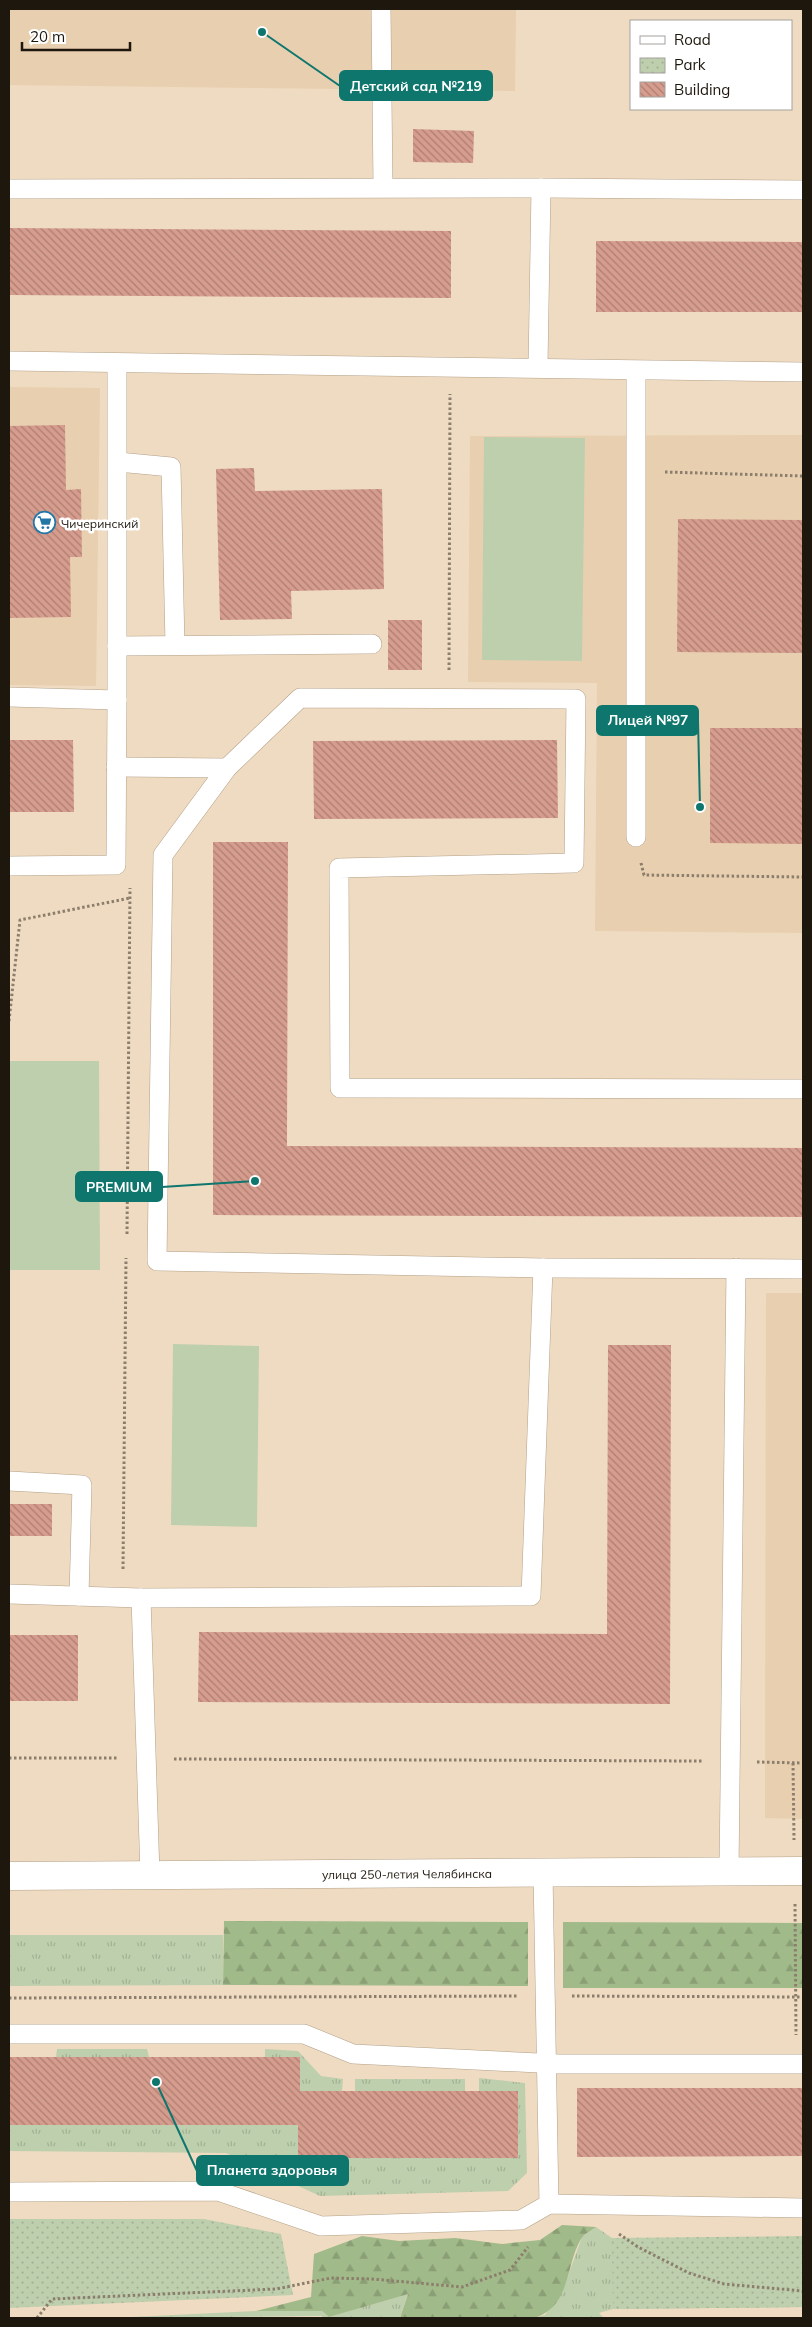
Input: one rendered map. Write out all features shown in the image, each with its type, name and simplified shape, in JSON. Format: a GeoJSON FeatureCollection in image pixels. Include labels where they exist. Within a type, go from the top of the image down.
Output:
{"type":"FeatureCollection","features":[{"type":"Feature","properties":{"kind":"street","name":"улица 250-летия Челябинска"},"geometry":{"type":"LineString","coordinates":[[9,1876],[799,1871]]}},
{"type":"Feature","properties":{"kind":"lane"},"geometry":{"type":"LineString","coordinates":[[381,9],[383,188]]}},
{"type":"Feature","properties":{"kind":"lane"},"geometry":{"type":"LineString","coordinates":[[538,367],[541,188]]}},
{"type":"Feature","properties":{"kind":"lane"},"geometry":{"type":"LineString","coordinates":[[9,189],[541,188],[803,190]]}},
{"type":"Feature","properties":{"kind":"lane"},"geometry":{"type":"LineString","coordinates":[[9,362],[538,367],[636,371],[803,372]]}},
{"type":"Feature","properties":{"kind":"lane"},"geometry":{"type":"LineString","coordinates":[[9,866],[116,865],[117,363]]}},
{"type":"Feature","properties":{"kind":"lane"},"geometry":{"type":"LineString","coordinates":[[636,371],[636,837]]}},
{"type":"Feature","properties":{"kind":"lane"},"geometry":{"type":"LineString","coordinates":[[118,462],[171,467],[174,645]]}},
{"type":"Feature","properties":{"kind":"lane"},"geometry":{"type":"LineString","coordinates":[[117,646],[372,644]]}},
{"type":"Feature","properties":{"kind":"lane"},"geometry":{"type":"LineString","coordinates":[[9,697],[117,700]]}},
{"type":"Feature","properties":{"kind":"lane"},"geometry":{"type":"LineString","coordinates":[[803,1089],[340,1088],[339,868],[574,863],[576,699],[300,698],[227,768],[163,855],[157,1261],[543,1268],[803,1269]]}},
{"type":"Feature","properties":{"kind":"lane"},"geometry":{"type":"LineString","coordinates":[[116,766],[227,768]]}},
{"type":"Feature","properties":{"kind":"lane"},"geometry":{"type":"LineString","coordinates":[[9,1594],[132,1597],[531,1596],[543,1268]]}},
{"type":"Feature","properties":{"kind":"lane"},"geometry":{"type":"LineString","coordinates":[[729,1872],[736,1268]]}},
{"type":"Feature","properties":{"kind":"lane"},"geometry":{"type":"LineString","coordinates":[[9,1481],[82,1485],[79,1596]]}},
{"type":"Feature","properties":{"kind":"lane"},"geometry":{"type":"LineString","coordinates":[[132,1597],[146,1759],[150,1875]]}},
{"type":"Feature","properties":{"kind":"lane"},"geometry":{"type":"LineString","coordinates":[[543,1873],[548,2063],[549,2204]]}},
{"type":"Feature","properties":{"kind":"lane"},"geometry":{"type":"LineString","coordinates":[[9,2034],[304,2034],[353,2054],[548,2063],[800,2064]]}},
{"type":"Feature","properties":{"kind":"lane"},"geometry":{"type":"LineString","coordinates":[[9,2192],[218,2191],[322,2226],[521,2220],[549,2204],[803,2208]]}},
{"type":"Feature","properties":{"kind":"path"},"geometry":{"type":"LineString","coordinates":[[448,699],[450,366]]}},
{"type":"Feature","properties":{"kind":"path"},"geometry":{"type":"LineString","coordinates":[[636,472],[803,476]]}},
{"type":"Feature","properties":{"kind":"path"},"geometry":{"type":"LineString","coordinates":[[636,837],[644,875],[803,877]]}},
{"type":"Feature","properties":{"kind":"path"},"geometry":{"type":"LineString","coordinates":[[116,865],[130,882],[126,1238]]}},
{"type":"Feature","properties":{"kind":"path"},"geometry":{"type":"LineString","coordinates":[[9,1021],[20,920],[130,898]]}},
{"type":"Feature","properties":{"kind":"path"},"geometry":{"type":"LineString","coordinates":[[126,1258],[132,1597]]}},
{"type":"Feature","properties":{"kind":"path"},"geometry":{"type":"LineString","coordinates":[[9,1758],[803,1763]]}},
{"type":"Feature","properties":{"kind":"path"},"geometry":{"type":"LineString","coordinates":[[793,1763],[799,1871],[796,1997],[800,2064]]}},
{"type":"Feature","properties":{"kind":"path"},"geometry":{"type":"LineString","coordinates":[[9,1998],[545,1996],[803,1998]]}},
{"type":"Feature","properties":{"kind":"path"},"geometry":{"type":"LineString","coordinates":[[36,2318],[52,2299],[276,2289],[331,2278],[372,2278],[462,2287],[510,2270],[526,2250],[549,2204]]}},
{"type":"Feature","properties":{"kind":"path"},"geometry":{"type":"LineString","coordinates":[[589,2205],[623,2238],[689,2273],[724,2284],[803,2291]]}},
{"type":"Feature","properties":{"kind":"shaded area"},"geometry":{"type":"Polygon","coordinates":[[[9,9],[516,9],[515,91],[9,85],[9,9]]]}},
{"type":"Feature","properties":{"kind":"shaded area"},"geometry":{"type":"Polygon","coordinates":[[[9,387],[100,388],[96,686],[9,685],[9,387]]]}},
{"type":"Feature","properties":{"kind":"shaded area"},"geometry":{"type":"Polygon","coordinates":[[[803,435],[803,933],[595,931],[597,683],[468,682],[470,436],[803,435]]]}},
{"type":"Feature","properties":{"kind":"shaded area"},"geometry":{"type":"Polygon","coordinates":[[[766,1293],[803,1293],[803,1819],[765,1818],[766,1293]]]}},
{"type":"Feature","properties":{"kind":"shaded area"},"geometry":{"type":"Polygon","coordinates":[[[604,2317],[803,2318],[604,2318],[604,2317]]]}},
{"type":"Feature","properties":{"kind":"green space"},"geometry":{"type":"Polygon","coordinates":[[[484,437],[585,438],[582,661],[482,660],[484,437]]]}},
{"type":"Feature","properties":{"kind":"green space"},"geometry":{"type":"Polygon","coordinates":[[[9,1061],[99,1061],[100,1270],[9,1270],[9,1061]]]}},
{"type":"Feature","properties":{"kind":"green space"},"geometry":{"type":"Polygon","coordinates":[[[173,1344],[259,1346],[257,1527],[171,1525],[173,1344]]]}},
{"type":"Feature","properties":{"kind":"green space"},"geometry":{"type":"Polygon","coordinates":[[[224,1921],[528,1922],[528,1986],[223,1985],[224,1921]]]}},
{"type":"Feature","properties":{"kind":"green space"},"geometry":{"type":"Polygon","coordinates":[[[563,1922],[803,1923],[803,1988],[563,1988],[563,1922]]]}},
{"type":"Feature","properties":{"kind":"green space"},"geometry":{"type":"Polygon","coordinates":[[[9,1935],[223,1935],[223,1985],[9,1986],[9,1935]]]}},
{"type":"Feature","properties":{"kind":"green space"},"geometry":{"type":"Polygon","coordinates":[[[57,2049],[147,2049],[149,2057],[56,2057],[57,2049]]]}},
{"type":"Feature","properties":{"kind":"green space"},"geometry":{"type":"Polygon","coordinates":[[[265,2049],[298,2051],[321,2076],[343,2079],[342,2091],[300,2091],[300,2057],[265,2057],[265,2049]]]}},
{"type":"Feature","properties":{"kind":"green space"},"geometry":{"type":"Polygon","coordinates":[[[479,2078],[525,2083],[527,2173],[508,2191],[320,2196],[226,2153],[9,2151],[9,2125],[298,2125],[299,2158],[518,2158],[518,2091],[479,2091],[479,2078]]]}},
{"type":"Feature","properties":{"kind":"green space"},"geometry":{"type":"Polygon","coordinates":[[[355,2079],[465,2079],[465,2091],[355,2091],[355,2079]]]}},
{"type":"Feature","properties":{"kind":"green space"},"geometry":{"type":"Polygon","coordinates":[[[9,2219],[204,2219],[281,2234],[293,2295],[9,2308],[9,2219]]]}},
{"type":"Feature","properties":{"kind":"green space"},"geometry":{"type":"Polygon","coordinates":[[[562,2225],[596,2227],[581,2239],[561,2295],[555,2305],[546,2313],[534,2318],[400,2318],[408,2294],[329,2317],[322,2311],[256,2311],[311,2297],[314,2254],[362,2236],[399,2241],[455,2238],[502,2244],[540,2240],[562,2225]]]}},
{"type":"Feature","properties":{"kind":"green space"},"geometry":{"type":"Polygon","coordinates":[[[596,2227],[612,2238],[803,2307],[613,2309],[599,2313],[604,2318],[534,2318],[545,2315],[564,2287],[582,2237],[596,2227]]]}},
{"type":"Feature","properties":{"kind":"green space"},"geometry":{"type":"Polygon","coordinates":[[[803,2236],[803,2307],[613,2309],[612,2238],[803,2236]]]}},
{"type":"Feature","properties":{"kind":"green space"},"geometry":{"type":"Polygon","coordinates":[[[408,2293],[400,2318],[322,2318],[322,2316],[111,2318],[256,2311],[322,2311],[329,2317],[408,2293]]]}},
{"type":"Feature","properties":{"kind":"building"},"geometry":{"type":"Polygon","coordinates":[[[413,129],[474,131],[473,163],[413,162],[413,129]]]}},
{"type":"Feature","properties":{"kind":"building"},"geometry":{"type":"Polygon","coordinates":[[[9,228],[451,231],[451,298],[9,295],[9,228]]]}},
{"type":"Feature","properties":{"kind":"building"},"geometry":{"type":"Polygon","coordinates":[[[596,241],[803,242],[803,312],[596,312],[596,241]]]}},
{"type":"Feature","properties":{"kind":"building","name":"Чичеринский"},"geometry":{"type":"Polygon","coordinates":[[[65,425],[66,490],[81,489],[82,557],[70,557],[71,617],[9,618],[9,426],[65,425]]]}},
{"type":"Feature","properties":{"kind":"building"},"geometry":{"type":"Polygon","coordinates":[[[254,468],[255,491],[382,489],[384,589],[291,591],[292,619],[220,620],[216,469],[254,468]]]}},
{"type":"Feature","properties":{"kind":"building"},"geometry":{"type":"Polygon","coordinates":[[[678,519],[803,520],[803,653],[677,652],[678,519]]]}},
{"type":"Feature","properties":{"kind":"building"},"geometry":{"type":"Polygon","coordinates":[[[388,620],[422,620],[422,670],[388,670],[388,620]]]}},
{"type":"Feature","properties":{"kind":"building"},"geometry":{"type":"Polygon","coordinates":[[[710,728],[803,728],[803,844],[710,843],[710,728]]]}},
{"type":"Feature","properties":{"kind":"building"},"geometry":{"type":"Polygon","coordinates":[[[9,740],[73,740],[74,812],[9,812],[9,740]]]}},
{"type":"Feature","properties":{"kind":"building"},"geometry":{"type":"Polygon","coordinates":[[[557,740],[558,818],[314,819],[313,741],[557,740]]]}},
{"type":"Feature","properties":{"kind":"building"},"geometry":{"type":"Polygon","coordinates":[[[213,842],[288,842],[287,1146],[803,1148],[803,1217],[213,1215],[213,842]]]}},
{"type":"Feature","properties":{"kind":"building"},"geometry":{"type":"Polygon","coordinates":[[[608,1345],[671,1345],[670,1704],[198,1702],[199,1632],[607,1634],[608,1345]]]}},
{"type":"Feature","properties":{"kind":"building"},"geometry":{"type":"Polygon","coordinates":[[[9,1504],[52,1504],[52,1536],[9,1536],[9,1504]]]}},
{"type":"Feature","properties":{"kind":"building"},"geometry":{"type":"Polygon","coordinates":[[[9,1635],[78,1635],[78,1701],[9,1701],[9,1635]]]}},
{"type":"Feature","properties":{"kind":"building"},"geometry":{"type":"Polygon","coordinates":[[[9,2057],[300,2057],[300,2091],[518,2091],[518,2158],[298,2158],[298,2125],[9,2125],[9,2057]]]}},
{"type":"Feature","properties":{"kind":"building"},"geometry":{"type":"Polygon","coordinates":[[[577,2088],[803,2088],[803,2156],[577,2157],[577,2088]]]}},
{"type":"Feature","properties":{"kind":"place","name":"Детский сад №219"},"geometry":{"type":"Point","coordinates":[262,32]}},
{"type":"Feature","properties":{"kind":"place","name":"Чичеринский"},"geometry":{"type":"Point","coordinates":[45,523]}},
{"type":"Feature","properties":{"kind":"place","name":"Лицей №97"},"geometry":{"type":"Point","coordinates":[700,807]}},
{"type":"Feature","properties":{"kind":"place","name":"PREMIUM"},"geometry":{"type":"Point","coordinates":[255,1181]}},
{"type":"Feature","properties":{"kind":"place","name":"Планета здоровья"},"geometry":{"type":"Point","coordinates":[156,2082]}}]}
